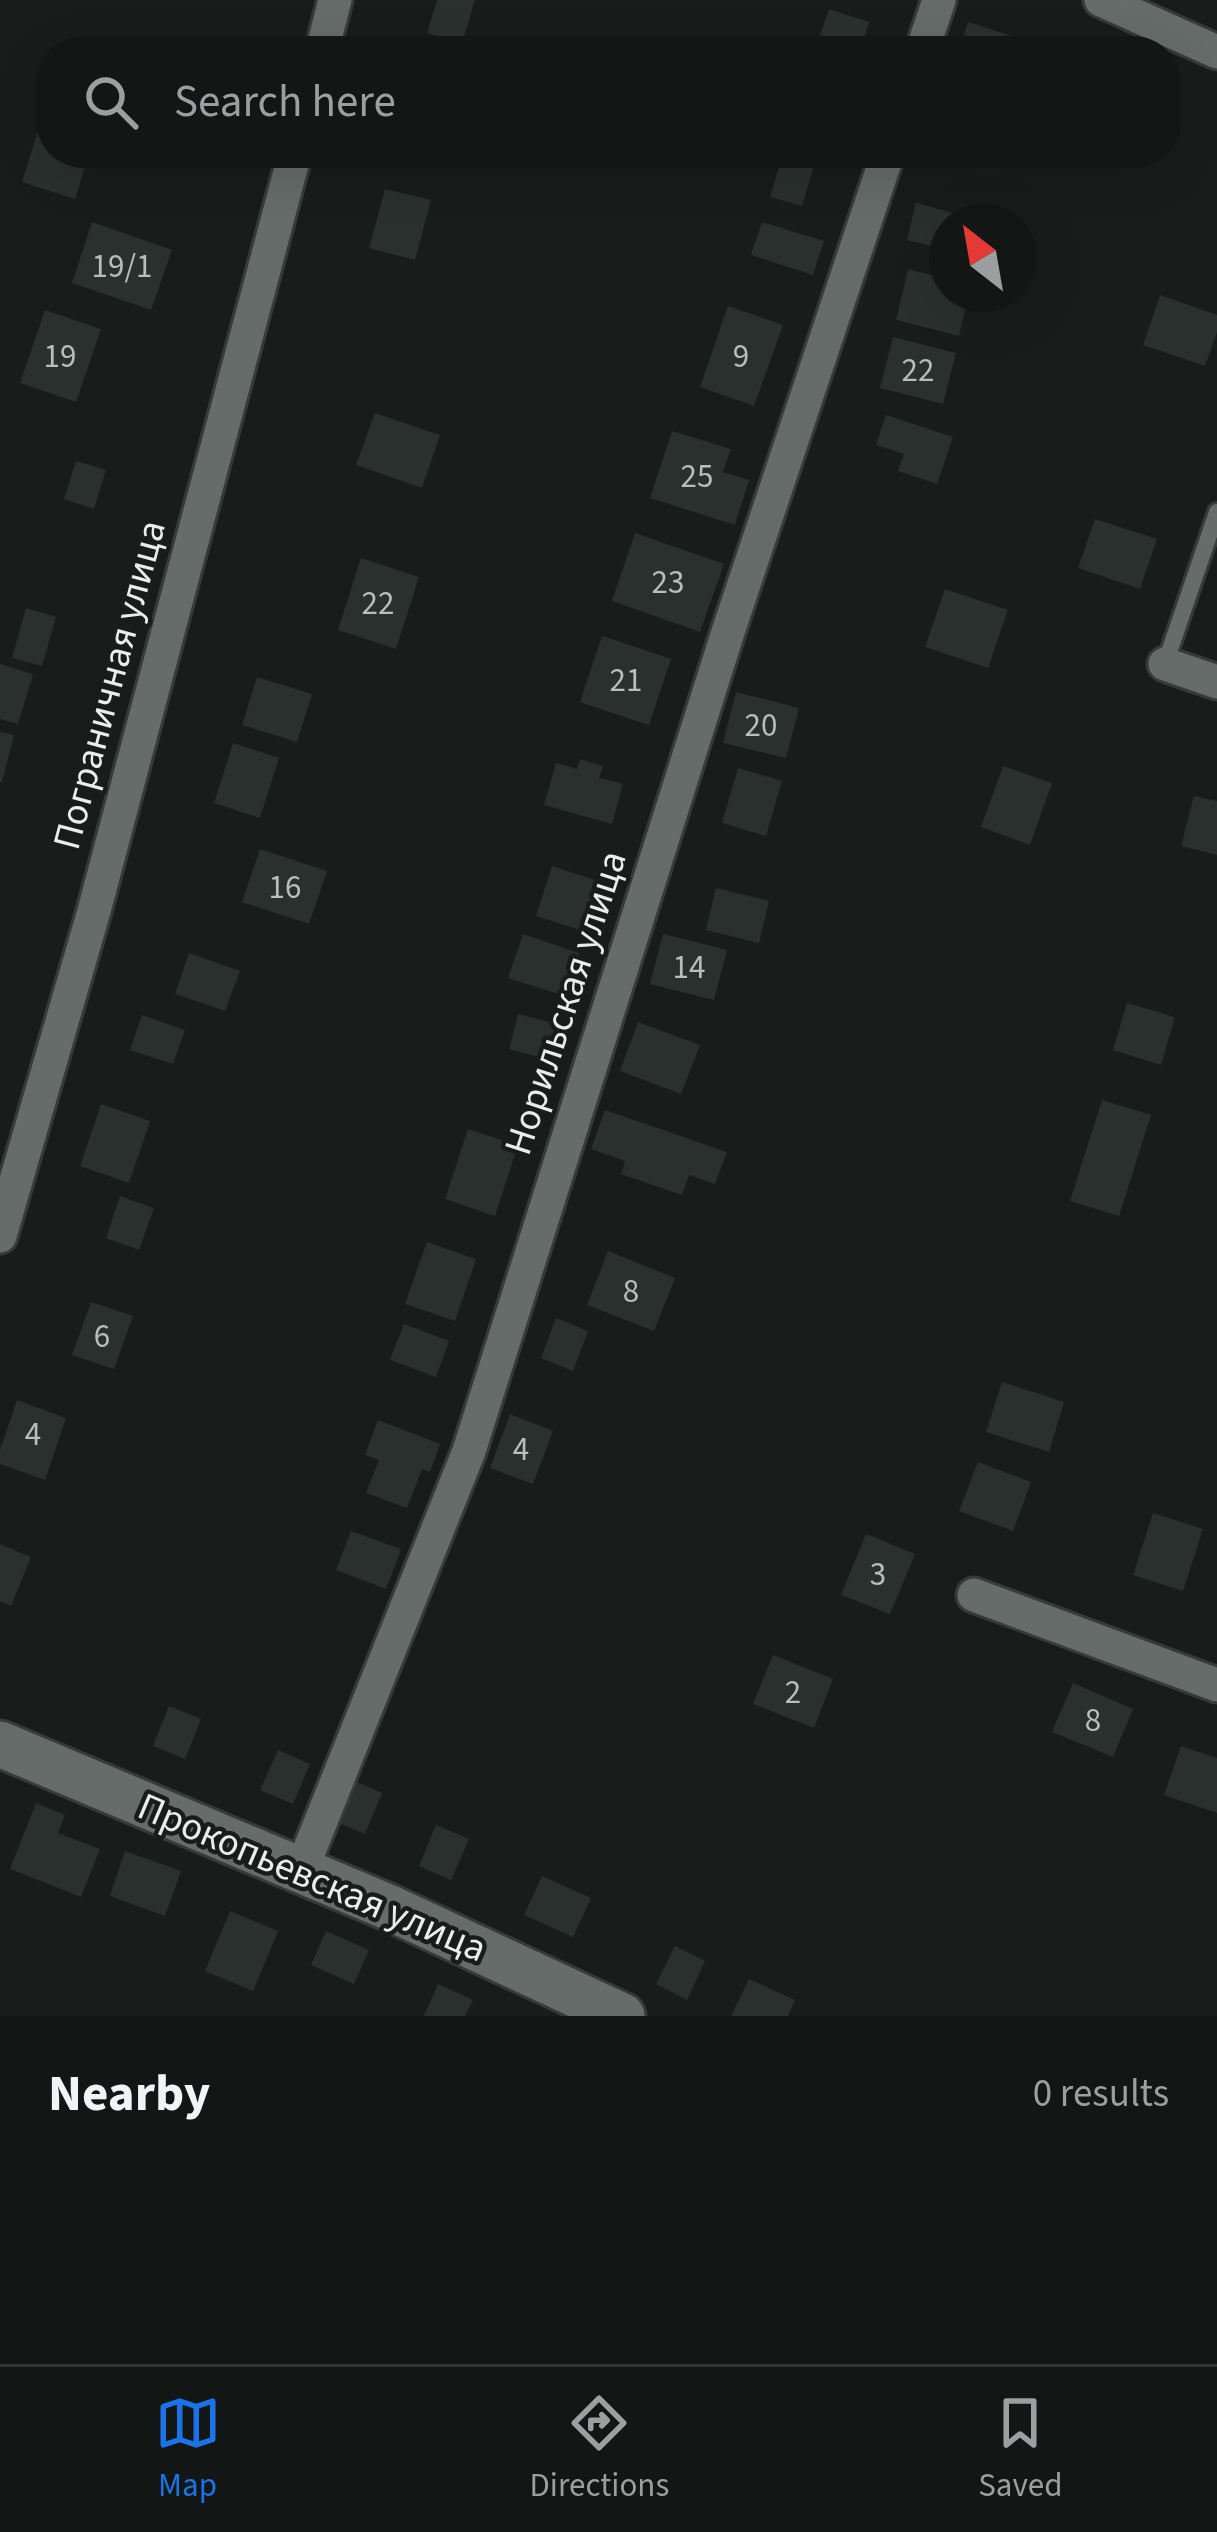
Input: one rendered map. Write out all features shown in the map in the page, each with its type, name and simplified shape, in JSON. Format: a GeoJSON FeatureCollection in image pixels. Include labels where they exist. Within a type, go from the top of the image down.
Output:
{"type":"FeatureCollection","features":[{"type":"Feature","properties":{"kind":"main road","name":"Прокопьевская улица"},"geometry":{"type":"LineString","coordinates":[[0,1744],[388,1907],[622,2016]]}},
{"type":"Feature","properties":{"kind":"street"},"geometry":{"type":"LineString","coordinates":[[326,36],[335,0]]}},
{"type":"Feature","properties":{"kind":"street"},"geometry":{"type":"LineString","coordinates":[[927,36],[939,0]]}},
{"type":"Feature","properties":{"kind":"street"},"geometry":{"type":"LineString","coordinates":[[1101,0],[1217,52]]}},
{"type":"Feature","properties":{"kind":"street","name":"Пограничная улица"},"geometry":{"type":"LineString","coordinates":[[0,1236],[94,911],[291,168]]}},
{"type":"Feature","properties":{"kind":"street","name":"Норильская улица"},"geometry":{"type":"LineString","coordinates":[[301,1870],[469,1451],[728,632],[883,168]]}},
{"type":"Feature","properties":{"kind":"street"},"geometry":{"type":"LineString","coordinates":[[1165,664],[1217,682]]}},
{"type":"Feature","properties":{"kind":"street"},"geometry":{"type":"LineString","coordinates":[[974,1595],[1217,1685]]}},
{"type":"Feature","properties":{"kind":"lane"},"geometry":{"type":"LineString","coordinates":[[1165,664],[1217,512]]}},
{"type":"Feature","properties":{"kind":"building"},"geometry":{"type":"Polygon","coordinates":[[[437,0],[475,0],[464,36],[427,33],[437,0]]]}},
{"type":"Feature","properties":{"kind":"building"},"geometry":{"type":"Polygon","coordinates":[[[829,9],[869,22],[865,36],[820,36],[829,9]]]}},
{"type":"Feature","properties":{"kind":"building"},"geometry":{"type":"Polygon","coordinates":[[[968,22],[1012,36],[964,36],[968,22]]]}},
{"type":"Feature","properties":{"kind":"building"},"geometry":{"type":"Polygon","coordinates":[[[36,137],[36,168],[84,168],[75,199],[22,182],[36,137]]]}},
{"type":"Feature","properties":{"kind":"building"},"geometry":{"type":"Polygon","coordinates":[[[779,168],[813,168],[802,206],[770,197],[779,168]]]}},
{"type":"Feature","properties":{"kind":"building"},"geometry":{"type":"Polygon","coordinates":[[[385,189],[431,200],[415,260],[369,248],[385,189]]]}},
{"type":"Feature","properties":{"kind":"building"},"geometry":{"type":"Polygon","coordinates":[[[916,203],[929,206],[929,246],[907,240],[916,203]]]}},
{"type":"Feature","properties":{"kind":"building"},"geometry":{"type":"Polygon","coordinates":[[[92,222],[172,250],[151,310],[72,283],[92,222]]]}},
{"type":"Feature","properties":{"kind":"building"},"geometry":{"type":"Polygon","coordinates":[[[762,222],[824,241],[813,275],[751,255],[762,222]]]}},
{"type":"Feature","properties":{"kind":"building"},"geometry":{"type":"Polygon","coordinates":[[[908,269],[929,274],[929,312],[965,312],[959,336],[896,320],[908,269]]]}},
{"type":"Feature","properties":{"kind":"building"},"geometry":{"type":"Polygon","coordinates":[[[1160,295],[1217,315],[1217,332],[1205,366],[1143,345],[1160,295]]]}},
{"type":"Feature","properties":{"kind":"building"},"geometry":{"type":"Polygon","coordinates":[[[728,306],[783,325],[754,406],[700,387],[728,306]]]}},
{"type":"Feature","properties":{"kind":"building"},"geometry":{"type":"Polygon","coordinates":[[[45,310],[101,329],[76,402],[20,383],[45,310]]]}},
{"type":"Feature","properties":{"kind":"building"},"geometry":{"type":"Polygon","coordinates":[[[893,337],[956,353],[943,404],[880,388],[893,337]]]}},
{"type":"Feature","properties":{"kind":"building"},"geometry":{"type":"Polygon","coordinates":[[[375,413],[440,435],[422,488],[356,465],[375,413]]]}},
{"type":"Feature","properties":{"kind":"building"},"geometry":{"type":"Polygon","coordinates":[[[886,415],[953,437],[937,484],[898,471],[904,454],[876,445],[886,415]]]}},
{"type":"Feature","properties":{"kind":"building"},"geometry":{"type":"Polygon","coordinates":[[[672,431],[731,449],[723,472],[749,480],[735,525],[650,498],[672,431]]]}},
{"type":"Feature","properties":{"kind":"building"},"geometry":{"type":"Polygon","coordinates":[[[76,461],[106,470],[94,509],[64,499],[76,461]]]}},
{"type":"Feature","properties":{"kind":"building"},"geometry":{"type":"Polygon","coordinates":[[[1095,519],[1157,539],[1140,589],[1078,568],[1095,519]]]}},
{"type":"Feature","properties":{"kind":"building"},"geometry":{"type":"Polygon","coordinates":[[[635,533],[724,564],[700,632],[612,601],[635,533]]]}},
{"type":"Feature","properties":{"kind":"building"},"geometry":{"type":"Polygon","coordinates":[[[361,558],[419,577],[396,649],[338,630],[361,558]]]}},
{"type":"Feature","properties":{"kind":"building"},"geometry":{"type":"Polygon","coordinates":[[[945,589],[1008,610],[988,668],[925,647],[945,589]]]}},
{"type":"Feature","properties":{"kind":"building"},"geometry":{"type":"Polygon","coordinates":[[[26,608],[56,617],[42,666],[12,658],[26,608]]]}},
{"type":"Feature","properties":{"kind":"building"},"geometry":{"type":"Polygon","coordinates":[[[602,636],[671,659],[649,725],[580,702],[602,636]]]}},
{"type":"Feature","properties":{"kind":"building"},"geometry":{"type":"Polygon","coordinates":[[[0,664],[33,674],[18,724],[0,719],[0,664]]]}},
{"type":"Feature","properties":{"kind":"building"},"geometry":{"type":"Polygon","coordinates":[[[257,677],[312,694],[297,742],[242,725],[257,677]]]}},
{"type":"Feature","properties":{"kind":"building"},"geometry":{"type":"Polygon","coordinates":[[[736,692],[799,708],[786,758],[723,743],[736,692]]]}},
{"type":"Feature","properties":{"kind":"building"},"geometry":{"type":"Polygon","coordinates":[[[0,732],[14,735],[2,782],[0,782],[0,732]]]}},
{"type":"Feature","properties":{"kind":"building"},"geometry":{"type":"Polygon","coordinates":[[[233,743],[279,758],[260,818],[214,803],[233,743]]]}},
{"type":"Feature","properties":{"kind":"building"},"geometry":{"type":"Polygon","coordinates":[[[580,759],[603,766],[599,778],[623,784],[612,824],[544,805],[556,763],[577,769],[580,759]]]}},
{"type":"Feature","properties":{"kind":"building"},"geometry":{"type":"Polygon","coordinates":[[[1003,766],[1052,783],[1030,845],[981,827],[1003,766]]]}},
{"type":"Feature","properties":{"kind":"building"},"geometry":{"type":"Polygon","coordinates":[[[738,768],[782,781],[766,836],[722,823],[738,768]]]}},
{"type":"Feature","properties":{"kind":"building"},"geometry":{"type":"Polygon","coordinates":[[[1194,796],[1217,801],[1217,855],[1181,846],[1194,796]]]}},
{"type":"Feature","properties":{"kind":"building"},"geometry":{"type":"Polygon","coordinates":[[[260,849],[327,871],[309,924],[242,902],[260,849]]]}},
{"type":"Feature","properties":{"kind":"building"},"geometry":{"type":"Polygon","coordinates":[[[552,866],[598,881],[583,931],[536,916],[552,866]]]}},
{"type":"Feature","properties":{"kind":"building"},"geometry":{"type":"Polygon","coordinates":[[[716,888],[769,901],[759,943],[706,930],[716,888]]]}},
{"type":"Feature","properties":{"kind":"building"},"geometry":{"type":"Polygon","coordinates":[[[523,934],[579,953],[565,996],[508,978],[523,934]]]}},
{"type":"Feature","properties":{"kind":"building"},"geometry":{"type":"Polygon","coordinates":[[[663,934],[727,950],[714,1000],[650,984],[663,934]]]}},
{"type":"Feature","properties":{"kind":"building"},"geometry":{"type":"Polygon","coordinates":[[[189,953],[240,971],[225,1011],[175,994],[189,953]]]}},
{"type":"Feature","properties":{"kind":"building"},"geometry":{"type":"Polygon","coordinates":[[[1127,1003],[1175,1017],[1161,1065],[1113,1050],[1127,1003]]]}},
{"type":"Feature","properties":{"kind":"building"},"geometry":{"type":"Polygon","coordinates":[[[518,1014],[564,1026],[555,1061],[509,1049],[518,1014]]]}},
{"type":"Feature","properties":{"kind":"building"},"geometry":{"type":"Polygon","coordinates":[[[142,1015],[185,1030],[173,1064],[130,1050],[142,1015]]]}},
{"type":"Feature","properties":{"kind":"building"},"geometry":{"type":"Polygon","coordinates":[[[638,1022],[700,1045],[681,1094],[620,1071],[638,1022]]]}},
{"type":"Feature","properties":{"kind":"building"},"geometry":{"type":"Polygon","coordinates":[[[1102,1100],[1151,1115],[1119,1216],[1070,1201],[1102,1100]]]}},
{"type":"Feature","properties":{"kind":"building"},"geometry":{"type":"Polygon","coordinates":[[[101,1104],[150,1121],[129,1183],[80,1166],[101,1104]]]}},
{"type":"Feature","properties":{"kind":"building"},"geometry":{"type":"Polygon","coordinates":[[[605,1110],[727,1152],[715,1184],[689,1175],[682,1195],[621,1174],[625,1161],[591,1149],[605,1110]]]}},
{"type":"Feature","properties":{"kind":"building"},"geometry":{"type":"Polygon","coordinates":[[[468,1129],[518,1145],[495,1216],[445,1199],[468,1129]]]}},
{"type":"Feature","properties":{"kind":"building"},"geometry":{"type":"Polygon","coordinates":[[[120,1196],[154,1208],[139,1250],[106,1238],[120,1196]]]}},
{"type":"Feature","properties":{"kind":"building"},"geometry":{"type":"Polygon","coordinates":[[[427,1242],[476,1259],[455,1321],[405,1304],[427,1242]]]}},
{"type":"Feature","properties":{"kind":"building"},"geometry":{"type":"Polygon","coordinates":[[[608,1251],[675,1278],[654,1331],[587,1305],[608,1251]]]}},
{"type":"Feature","properties":{"kind":"building"},"geometry":{"type":"Polygon","coordinates":[[[91,1302],[133,1316],[114,1369],[72,1355],[91,1302]]]}},
{"type":"Feature","properties":{"kind":"building"},"geometry":{"type":"Polygon","coordinates":[[[556,1318],[588,1331],[573,1371],[541,1358],[556,1318]]]}},
{"type":"Feature","properties":{"kind":"building"},"geometry":{"type":"Polygon","coordinates":[[[404,1324],[449,1341],[436,1377],[390,1360],[404,1324]]]}},
{"type":"Feature","properties":{"kind":"building"},"geometry":{"type":"Polygon","coordinates":[[[1002,1382],[1064,1402],[1049,1452],[986,1432],[1002,1382]]]}},
{"type":"Feature","properties":{"kind":"building"},"geometry":{"type":"Polygon","coordinates":[[[17,1400],[66,1418],[45,1480],[0,1464],[17,1400]]]}},
{"type":"Feature","properties":{"kind":"building"},"geometry":{"type":"Polygon","coordinates":[[[510,1414],[553,1431],[533,1484],[490,1468],[510,1414]]]}},
{"type":"Feature","properties":{"kind":"building"},"geometry":{"type":"Polygon","coordinates":[[[378,1420],[440,1444],[430,1472],[422,1469],[407,1508],[366,1493],[379,1460],[365,1455],[378,1420]]]}},
{"type":"Feature","properties":{"kind":"building"},"geometry":{"type":"Polygon","coordinates":[[[978,1462],[1031,1482],[1013,1531],[959,1511],[978,1462]]]}},
{"type":"Feature","properties":{"kind":"building"},"geometry":{"type":"Polygon","coordinates":[[[1153,1513],[1203,1529],[1183,1591],[1133,1575],[1153,1513]]]}},
{"type":"Feature","properties":{"kind":"building"},"geometry":{"type":"Polygon","coordinates":[[[351,1531],[401,1549],[386,1589],[336,1570],[351,1531]]]}},
{"type":"Feature","properties":{"kind":"building"},"geometry":{"type":"Polygon","coordinates":[[[866,1534],[915,1554],[890,1614],[841,1595],[866,1534]]]}},
{"type":"Feature","properties":{"kind":"building"},"geometry":{"type":"Polygon","coordinates":[[[0,1544],[31,1557],[11,1606],[0,1601],[0,1544]]]}},
{"type":"Feature","properties":{"kind":"building"},"geometry":{"type":"Polygon","coordinates":[[[773,1655],[833,1679],[814,1728],[753,1704],[773,1655]]]}},
{"type":"Feature","properties":{"kind":"building"},"geometry":{"type":"Polygon","coordinates":[[[1073,1683],[1133,1709],[1113,1757],[1052,1732],[1073,1683]]]}},
{"type":"Feature","properties":{"kind":"building"},"geometry":{"type":"Polygon","coordinates":[[[169,1706],[201,1719],[185,1759],[153,1746],[169,1706]]]}},
{"type":"Feature","properties":{"kind":"building"},"geometry":{"type":"Polygon","coordinates":[[[1181,1746],[1217,1758],[1217,1813],[1164,1795],[1181,1746]]]}},
{"type":"Feature","properties":{"kind":"building"},"geometry":{"type":"Polygon","coordinates":[[[278,1750],[310,1764],[293,1804],[260,1790],[278,1750]]]}},
{"type":"Feature","properties":{"kind":"building"},"geometry":{"type":"Polygon","coordinates":[[[350,1779],[382,1793],[365,1834],[332,1820],[350,1779]]]}},
{"type":"Feature","properties":{"kind":"building"},"geometry":{"type":"Polygon","coordinates":[[[36,1803],[65,1815],[58,1833],[100,1849],[81,1897],[10,1869],[36,1803]]]}},
{"type":"Feature","properties":{"kind":"building"},"geometry":{"type":"Polygon","coordinates":[[[436,1825],[469,1839],[451,1880],[419,1866],[436,1825]]]}},
{"type":"Feature","properties":{"kind":"building"},"geometry":{"type":"Polygon","coordinates":[[[125,1851],[181,1871],[165,1916],[110,1896],[125,1851]]]}},
{"type":"Feature","properties":{"kind":"building"},"geometry":{"type":"Polygon","coordinates":[[[542,1876],[591,1898],[573,1937],[524,1915],[542,1876]]]}},
{"type":"Feature","properties":{"kind":"building"},"geometry":{"type":"Polygon","coordinates":[[[230,1911],[278,1931],[253,1991],[205,1971],[230,1911]]]}},
{"type":"Feature","properties":{"kind":"building"},"geometry":{"type":"Polygon","coordinates":[[[326,1931],[369,1950],[354,1984],[311,1965],[326,1931]]]}},
{"type":"Feature","properties":{"kind":"building"},"geometry":{"type":"Polygon","coordinates":[[[675,1946],[705,1961],[687,2000],[656,1984],[675,1946]]]}},
{"type":"Feature","properties":{"kind":"building"},"geometry":{"type":"Polygon","coordinates":[[[749,1979],[795,2000],[788,2016],[731,2016],[749,1979]]]}},
{"type":"Feature","properties":{"kind":"building"},"geometry":{"type":"Polygon","coordinates":[[[438,1984],[473,2000],[465,2016],[424,2016],[438,1984]]]}}]}
